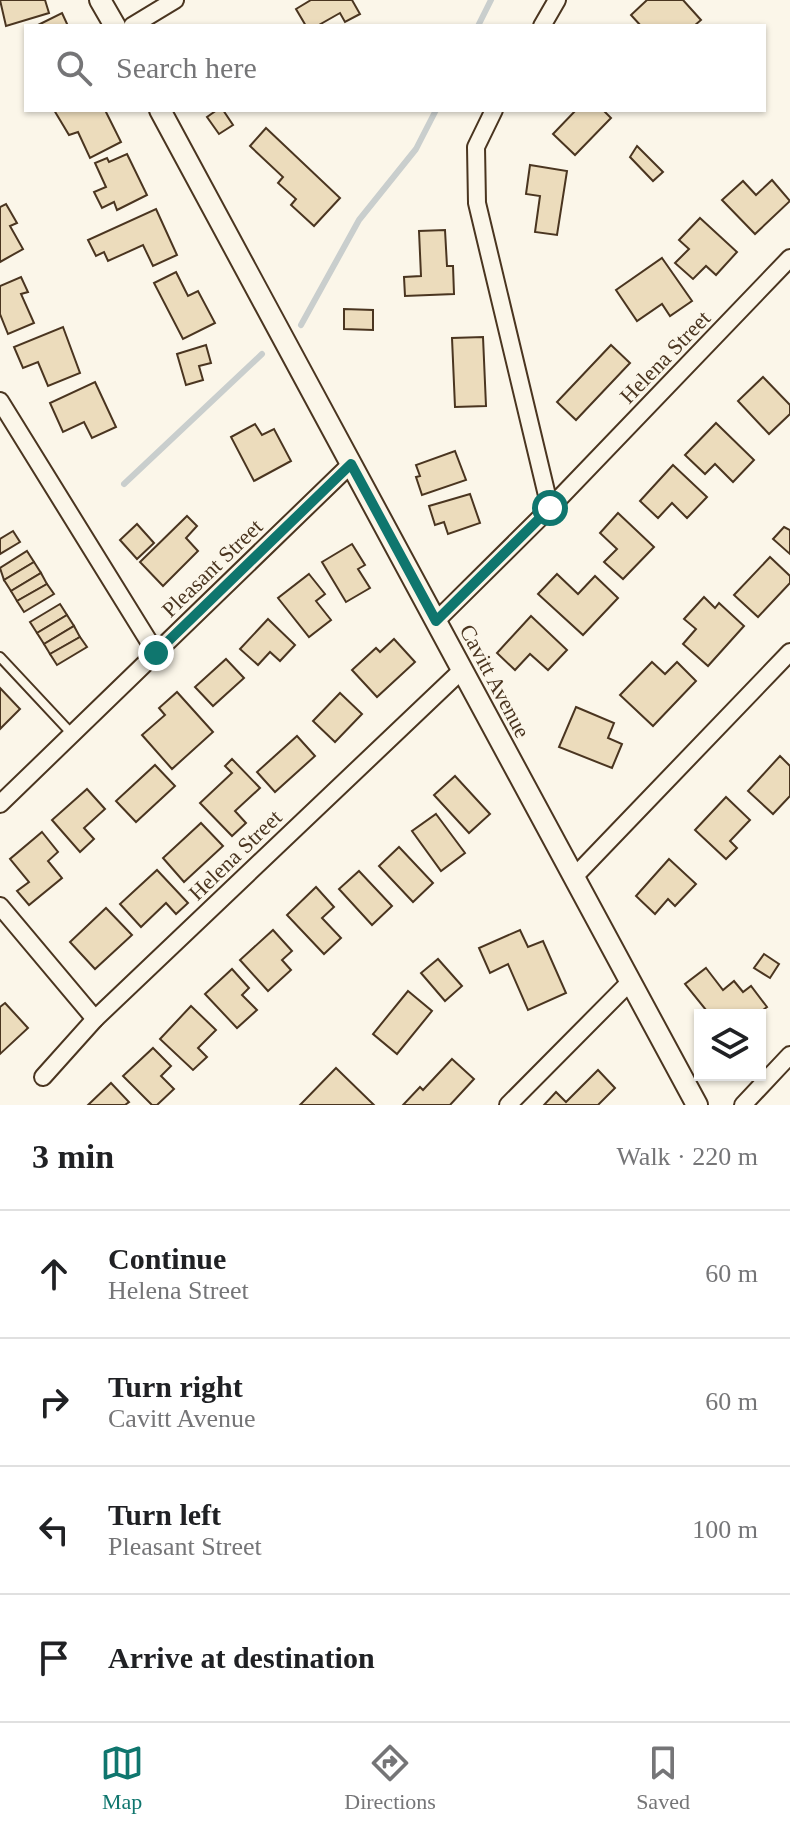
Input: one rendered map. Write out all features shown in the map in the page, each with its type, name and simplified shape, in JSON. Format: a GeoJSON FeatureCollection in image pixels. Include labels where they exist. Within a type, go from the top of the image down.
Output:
{"type":"FeatureCollection","features":[{"type":"Feature","properties":{"kind":"street"},"geometry":{"type":"LineString","coordinates":[[100,0],[114,24]]}},
{"type":"Feature","properties":{"kind":"street"},"geometry":{"type":"LineString","coordinates":[[135,24],[175,0]]}},
{"type":"Feature","properties":{"kind":"street"},"geometry":{"type":"LineString","coordinates":[[543,24],[557,0]]}},
{"type":"Feature","properties":{"kind":"street","name":"Cavitt Avenue"},"geometry":{"type":"LineString","coordinates":[[161,112],[697,1105]]}},
{"type":"Feature","properties":{"kind":"street"},"geometry":{"type":"LineString","coordinates":[[493,112],[476,147],[477,203],[550,508]]}},
{"type":"Feature","properties":{"kind":"street","name":"Helena Street"},"geometry":{"type":"LineString","coordinates":[[436,621],[550,508],[790,258]]}},
{"type":"Feature","properties":{"kind":"street"},"geometry":{"type":"LineString","coordinates":[[0,401],[156,653]]}},
{"type":"Feature","properties":{"kind":"street","name":"Pleasant Street"},"geometry":{"type":"LineString","coordinates":[[0,804],[351,464]]}},
{"type":"Feature","properties":{"kind":"street"},"geometry":{"type":"LineString","coordinates":[[574,877],[790,652]]}},
{"type":"Feature","properties":{"kind":"street","name":"Helena Street"},"geometry":{"type":"LineString","coordinates":[[43,1077],[95,1019],[462,670]]}},
{"type":"Feature","properties":{"kind":"street"},"geometry":{"type":"LineString","coordinates":[[0,906],[95,1019]]}},
{"type":"Feature","properties":{"kind":"street"},"geometry":{"type":"LineString","coordinates":[[508,1105],[630,982]]}},
{"type":"Feature","properties":{"kind":"street"},"geometry":{"type":"LineString","coordinates":[[743,1105],[790,1055]]}},
{"type":"Feature","properties":{"kind":"lane"},"geometry":{"type":"LineString","coordinates":[[0,657],[72,734]]}},
{"type":"Feature","properties":{"kind":"building"},"geometry":{"type":"Polygon","coordinates":[[[0,0],[45,0],[49,13],[6,26],[0,0]]]}},
{"type":"Feature","properties":{"kind":"building"},"geometry":{"type":"Polygon","coordinates":[[[311,0],[352,0],[360,14],[345,22],[340,13],[321,24],[305,24],[296,9],[311,0]]]}},
{"type":"Feature","properties":{"kind":"building"},"geometry":{"type":"Polygon","coordinates":[[[647,0],[683,0],[701,20],[696,24],[639,24],[631,15],[647,0]]]}},
{"type":"Feature","properties":{"kind":"building"},"geometry":{"type":"Polygon","coordinates":[[[62,13],[67,24],[40,24],[62,13]]]}},
{"type":"Feature","properties":{"kind":"building"},"geometry":{"type":"Polygon","coordinates":[[[55,112],[106,112],[121,142],[90,158],[78,132],[69,135],[55,112]]]}},
{"type":"Feature","properties":{"kind":"building"},"geometry":{"type":"Polygon","coordinates":[[[214,112],[224,112],[233,125],[219,134],[207,117],[214,112]]]}},
{"type":"Feature","properties":{"kind":"building"},"geometry":{"type":"Polygon","coordinates":[[[574,112],[605,112],[611,118],[575,155],[553,134],[574,112]]]}},
{"type":"Feature","properties":{"kind":"building"},"geometry":{"type":"Polygon","coordinates":[[[266,128],[340,198],[314,226],[291,205],[296,199],[278,183],[283,177],[250,146],[266,128]]]}},
{"type":"Feature","properties":{"kind":"building"},"geometry":{"type":"Polygon","coordinates":[[[637,146],[663,172],[653,181],[630,157],[637,146]]]}},
{"type":"Feature","properties":{"kind":"building"},"geometry":{"type":"Polygon","coordinates":[[[127,154],[147,195],[117,210],[114,202],[102,208],[94,192],[106,187],[95,163],[107,158],[109,162],[127,154]]]}},
{"type":"Feature","properties":{"kind":"building"},"geometry":{"type":"Polygon","coordinates":[[[530,165],[567,171],[557,235],[535,232],[540,196],[526,194],[530,165]]]}},
{"type":"Feature","properties":{"kind":"building"},"geometry":{"type":"Polygon","coordinates":[[[772,180],[790,201],[755,234],[722,200],[743,181],[756,195],[772,180]]]}},
{"type":"Feature","properties":{"kind":"building"},"geometry":{"type":"Polygon","coordinates":[[[6,204],[17,223],[10,226],[23,249],[0,262],[0,207],[6,204]]]}},
{"type":"Feature","properties":{"kind":"building"},"geometry":{"type":"Polygon","coordinates":[[[156,209],[177,255],[153,266],[143,245],[108,261],[104,252],[96,256],[88,240],[156,209]]]}},
{"type":"Feature","properties":{"kind":"building"},"geometry":{"type":"Polygon","coordinates":[[[700,218],[737,252],[716,275],[706,266],[693,279],[675,263],[689,249],[679,240],[700,218]]]}},
{"type":"Feature","properties":{"kind":"building"},"geometry":{"type":"Polygon","coordinates":[[[445,230],[447,266],[453,266],[454,294],[405,296],[404,277],[421,276],[419,231],[445,230]]]}},
{"type":"Feature","properties":{"kind":"building"},"geometry":{"type":"Polygon","coordinates":[[[662,258],[692,301],[670,316],[662,304],[637,321],[616,290],[662,258]]]}},
{"type":"Feature","properties":{"kind":"building"},"geometry":{"type":"Polygon","coordinates":[[[176,272],[188,296],[198,291],[215,323],[183,339],[154,283],[176,272]]]}},
{"type":"Feature","properties":{"kind":"building"},"geometry":{"type":"Polygon","coordinates":[[[21,277],[28,292],[21,294],[34,323],[8,334],[0,314],[0,286],[21,277]]]}},
{"type":"Feature","properties":{"kind":"building"},"geometry":{"type":"Polygon","coordinates":[[[344,309],[373,310],[373,330],[344,329],[344,309]]]}},
{"type":"Feature","properties":{"kind":"building"},"geometry":{"type":"Polygon","coordinates":[[[63,327],[80,373],[48,386],[38,362],[23,368],[14,347],[63,327]]]}},
{"type":"Feature","properties":{"kind":"building"},"geometry":{"type":"Polygon","coordinates":[[[483,337],[486,406],[455,407],[452,338],[483,337]]]}},
{"type":"Feature","properties":{"kind":"building"},"geometry":{"type":"Polygon","coordinates":[[[206,345],[211,363],[199,366],[203,380],[186,385],[177,354],[206,345]]]}},
{"type":"Feature","properties":{"kind":"building"},"geometry":{"type":"Polygon","coordinates":[[[611,345],[630,363],[576,420],[557,402],[611,345]]]}},
{"type":"Feature","properties":{"kind":"building"},"geometry":{"type":"Polygon","coordinates":[[[763,377],[790,405],[790,414],[769,434],[738,401],[763,377]]]}},
{"type":"Feature","properties":{"kind":"building"},"geometry":{"type":"Polygon","coordinates":[[[95,382],[116,427],[92,438],[84,422],[63,432],[50,403],[95,382]]]}},
{"type":"Feature","properties":{"kind":"building"},"geometry":{"type":"Polygon","coordinates":[[[716,423],[754,460],[733,482],[715,464],[705,474],[685,455],[716,423]]]}},
{"type":"Feature","properties":{"kind":"building"},"geometry":{"type":"Polygon","coordinates":[[[255,424],[262,435],[274,429],[291,461],[254,481],[231,437],[255,424]]]}},
{"type":"Feature","properties":{"kind":"building"},"geometry":{"type":"Polygon","coordinates":[[[455,451],[466,480],[422,495],[416,465],[455,451]]]}},
{"type":"Feature","properties":{"kind":"building"},"geometry":{"type":"Polygon","coordinates":[[[673,465],[707,497],[687,518],[672,503],[658,518],[640,501],[673,465]]]}},
{"type":"Feature","properties":{"kind":"building"},"geometry":{"type":"Polygon","coordinates":[[[470,494],[480,523],[448,534],[444,522],[435,525],[429,506],[470,494]]]}},
{"type":"Feature","properties":{"kind":"building"},"geometry":{"type":"Polygon","coordinates":[[[618,513],[654,547],[623,579],[604,562],[617,549],[600,533],[618,513]]]}},
{"type":"Feature","properties":{"kind":"building"},"geometry":{"type":"Polygon","coordinates":[[[187,516],[197,526],[186,538],[198,551],[163,586],[140,562],[187,516]]]}},
{"type":"Feature","properties":{"kind":"building"},"geometry":{"type":"Polygon","coordinates":[[[137,524],[154,543],[137,559],[120,540],[137,524]]]}},
{"type":"Feature","properties":{"kind":"building"},"geometry":{"type":"Polygon","coordinates":[[[784,527],[790,530],[790,554],[773,539],[784,527]]]}},
{"type":"Feature","properties":{"kind":"building"},"geometry":{"type":"Polygon","coordinates":[[[13,531],[20,542],[0,554],[0,539],[13,531]]]}},
{"type":"Feature","properties":{"kind":"building"},"geometry":{"type":"Polygon","coordinates":[[[352,544],[365,565],[358,569],[370,588],[346,602],[322,562],[352,544]]]}},
{"type":"Feature","properties":{"kind":"building"},"geometry":{"type":"Polygon","coordinates":[[[27,551],[34,562],[4,580],[0,568],[27,551]]]}},
{"type":"Feature","properties":{"kind":"building"},"geometry":{"type":"Polygon","coordinates":[[[770,557],[790,576],[790,583],[758,617],[734,595],[770,557]]]}},
{"type":"Feature","properties":{"kind":"building"},"geometry":{"type":"Polygon","coordinates":[[[34,562],[41,573],[11,591],[4,580],[34,562]]]}},
{"type":"Feature","properties":{"kind":"building"},"geometry":{"type":"Polygon","coordinates":[[[41,573],[47,584],[17,601],[11,591],[41,573]]]}},
{"type":"Feature","properties":{"kind":"building"},"geometry":{"type":"Polygon","coordinates":[[[309,574],[325,594],[316,601],[331,620],[309,637],[278,598],[309,574]]]}},
{"type":"Feature","properties":{"kind":"building"},"geometry":{"type":"Polygon","coordinates":[[[557,574],[578,594],[595,576],[618,598],[583,635],[538,594],[557,574]]]}},
{"type":"Feature","properties":{"kind":"building"},"geometry":{"type":"Polygon","coordinates":[[[47,584],[54,594],[24,612],[17,601],[47,584]]]}},
{"type":"Feature","properties":{"kind":"building"},"geometry":{"type":"Polygon","coordinates":[[[704,597],[715,608],[719,603],[744,626],[708,666],[683,644],[696,629],[684,619],[704,597]]]}},
{"type":"Feature","properties":{"kind":"building"},"geometry":{"type":"Polygon","coordinates":[[[60,604],[67,615],[37,633],[30,622],[60,604]]]}},
{"type":"Feature","properties":{"kind":"building"},"geometry":{"type":"Polygon","coordinates":[[[67,615],[74,626],[44,644],[37,633],[67,615]]]}},
{"type":"Feature","properties":{"kind":"building"},"geometry":{"type":"Polygon","coordinates":[[[531,616],[567,650],[548,670],[530,654],[515,670],[497,653],[531,616]]]}},
{"type":"Feature","properties":{"kind":"building"},"geometry":{"type":"Polygon","coordinates":[[[268,619],[295,645],[280,661],[270,652],[258,665],[240,649],[268,619]]]}},
{"type":"Feature","properties":{"kind":"building"},"geometry":{"type":"Polygon","coordinates":[[[74,626],[80,637],[50,654],[44,644],[74,626]]]}},
{"type":"Feature","properties":{"kind":"building"},"geometry":{"type":"Polygon","coordinates":[[[80,637],[87,647],[57,665],[50,654],[80,637]]]}},
{"type":"Feature","properties":{"kind":"building"},"geometry":{"type":"Polygon","coordinates":[[[394,639],[415,662],[377,697],[352,670],[376,648],[380,652],[394,639]]]}},
{"type":"Feature","properties":{"kind":"building"},"geometry":{"type":"Polygon","coordinates":[[[226,659],[244,678],[213,706],[195,687],[226,659]]]}},
{"type":"Feature","properties":{"kind":"building"},"geometry":{"type":"Polygon","coordinates":[[[652,662],[665,674],[677,662],[696,681],[653,726],[620,695],[652,662]]]}},
{"type":"Feature","properties":{"kind":"building"},"geometry":{"type":"Polygon","coordinates":[[[0,688],[20,709],[0,729],[0,688]]]}},
{"type":"Feature","properties":{"kind":"building"},"geometry":{"type":"Polygon","coordinates":[[[177,692],[213,732],[172,769],[142,735],[165,715],[159,708],[177,692]]]}},
{"type":"Feature","properties":{"kind":"building"},"geometry":{"type":"Polygon","coordinates":[[[340,693],[362,714],[335,742],[313,721],[340,693]]]}},
{"type":"Feature","properties":{"kind":"building"},"geometry":{"type":"Polygon","coordinates":[[[576,707],[614,723],[608,738],[622,744],[612,768],[559,747],[576,707]]]}},
{"type":"Feature","properties":{"kind":"building"},"geometry":{"type":"Polygon","coordinates":[[[297,736],[315,756],[275,792],[257,772],[297,736]]]}},
{"type":"Feature","properties":{"kind":"building"},"geometry":{"type":"Polygon","coordinates":[[[780,756],[790,766],[790,796],[773,814],[748,791],[780,756]]]}},
{"type":"Feature","properties":{"kind":"building"},"geometry":{"type":"Polygon","coordinates":[[[232,759],[260,788],[235,811],[246,823],[232,836],[200,803],[232,773],[225,766],[232,759]]]}},
{"type":"Feature","properties":{"kind":"building"},"geometry":{"type":"Polygon","coordinates":[[[155,765],[175,786],[136,822],[116,801],[155,765]]]}},
{"type":"Feature","properties":{"kind":"building"},"geometry":{"type":"Polygon","coordinates":[[[455,776],[490,814],[469,833],[434,795],[455,776]]]}},
{"type":"Feature","properties":{"kind":"building"},"geometry":{"type":"Polygon","coordinates":[[[87,789],[105,809],[84,828],[94,839],[80,852],[52,820],[87,789]]]}},
{"type":"Feature","properties":{"kind":"building"},"geometry":{"type":"Polygon","coordinates":[[[726,797],[750,820],[730,841],[737,848],[726,859],[695,830],[726,797]]]}},
{"type":"Feature","properties":{"kind":"building"},"geometry":{"type":"Polygon","coordinates":[[[436,814],[465,853],[441,871],[412,831],[436,814]]]}},
{"type":"Feature","properties":{"kind":"building"},"geometry":{"type":"Polygon","coordinates":[[[201,823],[223,846],[184,882],[163,858],[201,823]]]}},
{"type":"Feature","properties":{"kind":"building"},"geometry":{"type":"Polygon","coordinates":[[[42,832],[58,852],[48,861],[62,878],[29,905],[17,891],[29,882],[10,859],[42,832]]]}},
{"type":"Feature","properties":{"kind":"building"},"geometry":{"type":"Polygon","coordinates":[[[399,847],[433,883],[413,902],[379,866],[399,847]]]}},
{"type":"Feature","properties":{"kind":"building"},"geometry":{"type":"Polygon","coordinates":[[[669,859],[696,884],[675,906],[668,899],[655,914],[636,896],[669,859]]]}},
{"type":"Feature","properties":{"kind":"building"},"geometry":{"type":"Polygon","coordinates":[[[157,870],[188,903],[176,914],[166,903],[141,927],[120,904],[157,870]]]}},
{"type":"Feature","properties":{"kind":"building"},"geometry":{"type":"Polygon","coordinates":[[[359,871],[392,906],[372,925],[339,889],[359,871]]]}},
{"type":"Feature","properties":{"kind":"building"},"geometry":{"type":"Polygon","coordinates":[[[316,887],[334,907],[322,918],[341,938],[324,954],[287,915],[316,887]]]}},
{"type":"Feature","properties":{"kind":"building"},"geometry":{"type":"Polygon","coordinates":[[[106,908],[132,935],[95,969],[70,942],[106,908]]]}},
{"type":"Feature","properties":{"kind":"building"},"geometry":{"type":"Polygon","coordinates":[[[273,930],[292,951],[282,960],[291,970],[268,991],[240,960],[273,930]]]}},
{"type":"Feature","properties":{"kind":"building"},"geometry":{"type":"Polygon","coordinates":[[[520,930],[528,947],[543,941],[566,993],[528,1010],[508,964],[490,973],[479,948],[520,930]]]}},
{"type":"Feature","properties":{"kind":"building"},"geometry":{"type":"Polygon","coordinates":[[[764,954],[779,964],[770,978],[754,968],[764,954]]]}},
{"type":"Feature","properties":{"kind":"building"},"geometry":{"type":"Polygon","coordinates":[[[438,959],[462,986],[445,1001],[421,973],[438,959]]]}},
{"type":"Feature","properties":{"kind":"building"},"geometry":{"type":"Polygon","coordinates":[[[706,968],[723,990],[734,981],[743,992],[751,986],[767,1007],[705,1009],[685,984],[706,968]]]}},
{"type":"Feature","properties":{"kind":"building"},"geometry":{"type":"Polygon","coordinates":[[[232,969],[249,988],[242,995],[257,1010],[237,1028],[205,994],[232,969]]]}},
{"type":"Feature","properties":{"kind":"building"},"geometry":{"type":"Polygon","coordinates":[[[408,991],[432,1011],[397,1054],[373,1034],[408,991]]]}},
{"type":"Feature","properties":{"kind":"building"},"geometry":{"type":"Polygon","coordinates":[[[5,1003],[28,1028],[0,1054],[0,1007],[5,1003]]]}},
{"type":"Feature","properties":{"kind":"building"},"geometry":{"type":"Polygon","coordinates":[[[191,1006],[216,1030],[198,1048],[207,1057],[193,1070],[160,1039],[191,1006]]]}},
{"type":"Feature","properties":{"kind":"building"},"geometry":{"type":"Polygon","coordinates":[[[153,1048],[171,1066],[161,1076],[174,1089],[157,1105],[152,1105],[123,1076],[153,1048]]]}},
{"type":"Feature","properties":{"kind":"building"},"geometry":{"type":"Polygon","coordinates":[[[452,1059],[474,1079],[450,1105],[403,1105],[420,1087],[423,1090],[452,1059]]]}},
{"type":"Feature","properties":{"kind":"building"},"geometry":{"type":"Polygon","coordinates":[[[336,1068],[374,1105],[300,1105],[336,1068]]]}},
{"type":"Feature","properties":{"kind":"building"},"geometry":{"type":"Polygon","coordinates":[[[598,1070],[615,1088],[598,1105],[544,1105],[556,1092],[566,1102],[598,1070]]]}},
{"type":"Feature","properties":{"kind":"building"},"geometry":{"type":"Polygon","coordinates":[[[111,1083],[129,1102],[125,1105],[88,1105],[111,1083]]]}},
{"type":"Feature","properties":{"kind":"waterway"},"geometry":{"type":"LineString","coordinates":[[479,24],[491,0]]}},
{"type":"Feature","properties":{"kind":"waterway"},"geometry":{"type":"LineString","coordinates":[[301,325],[359,220],[416,149],[435,112]]}},
{"type":"Feature","properties":{"kind":"waterway"},"geometry":{"type":"LineString","coordinates":[[124,484],[262,354]]}},
{"type":"Feature","properties":{"kind":"route"},"geometry":{"type":"LineString","coordinates":[[156,653],[351,464],[436,621],[550,508]]}}]}
